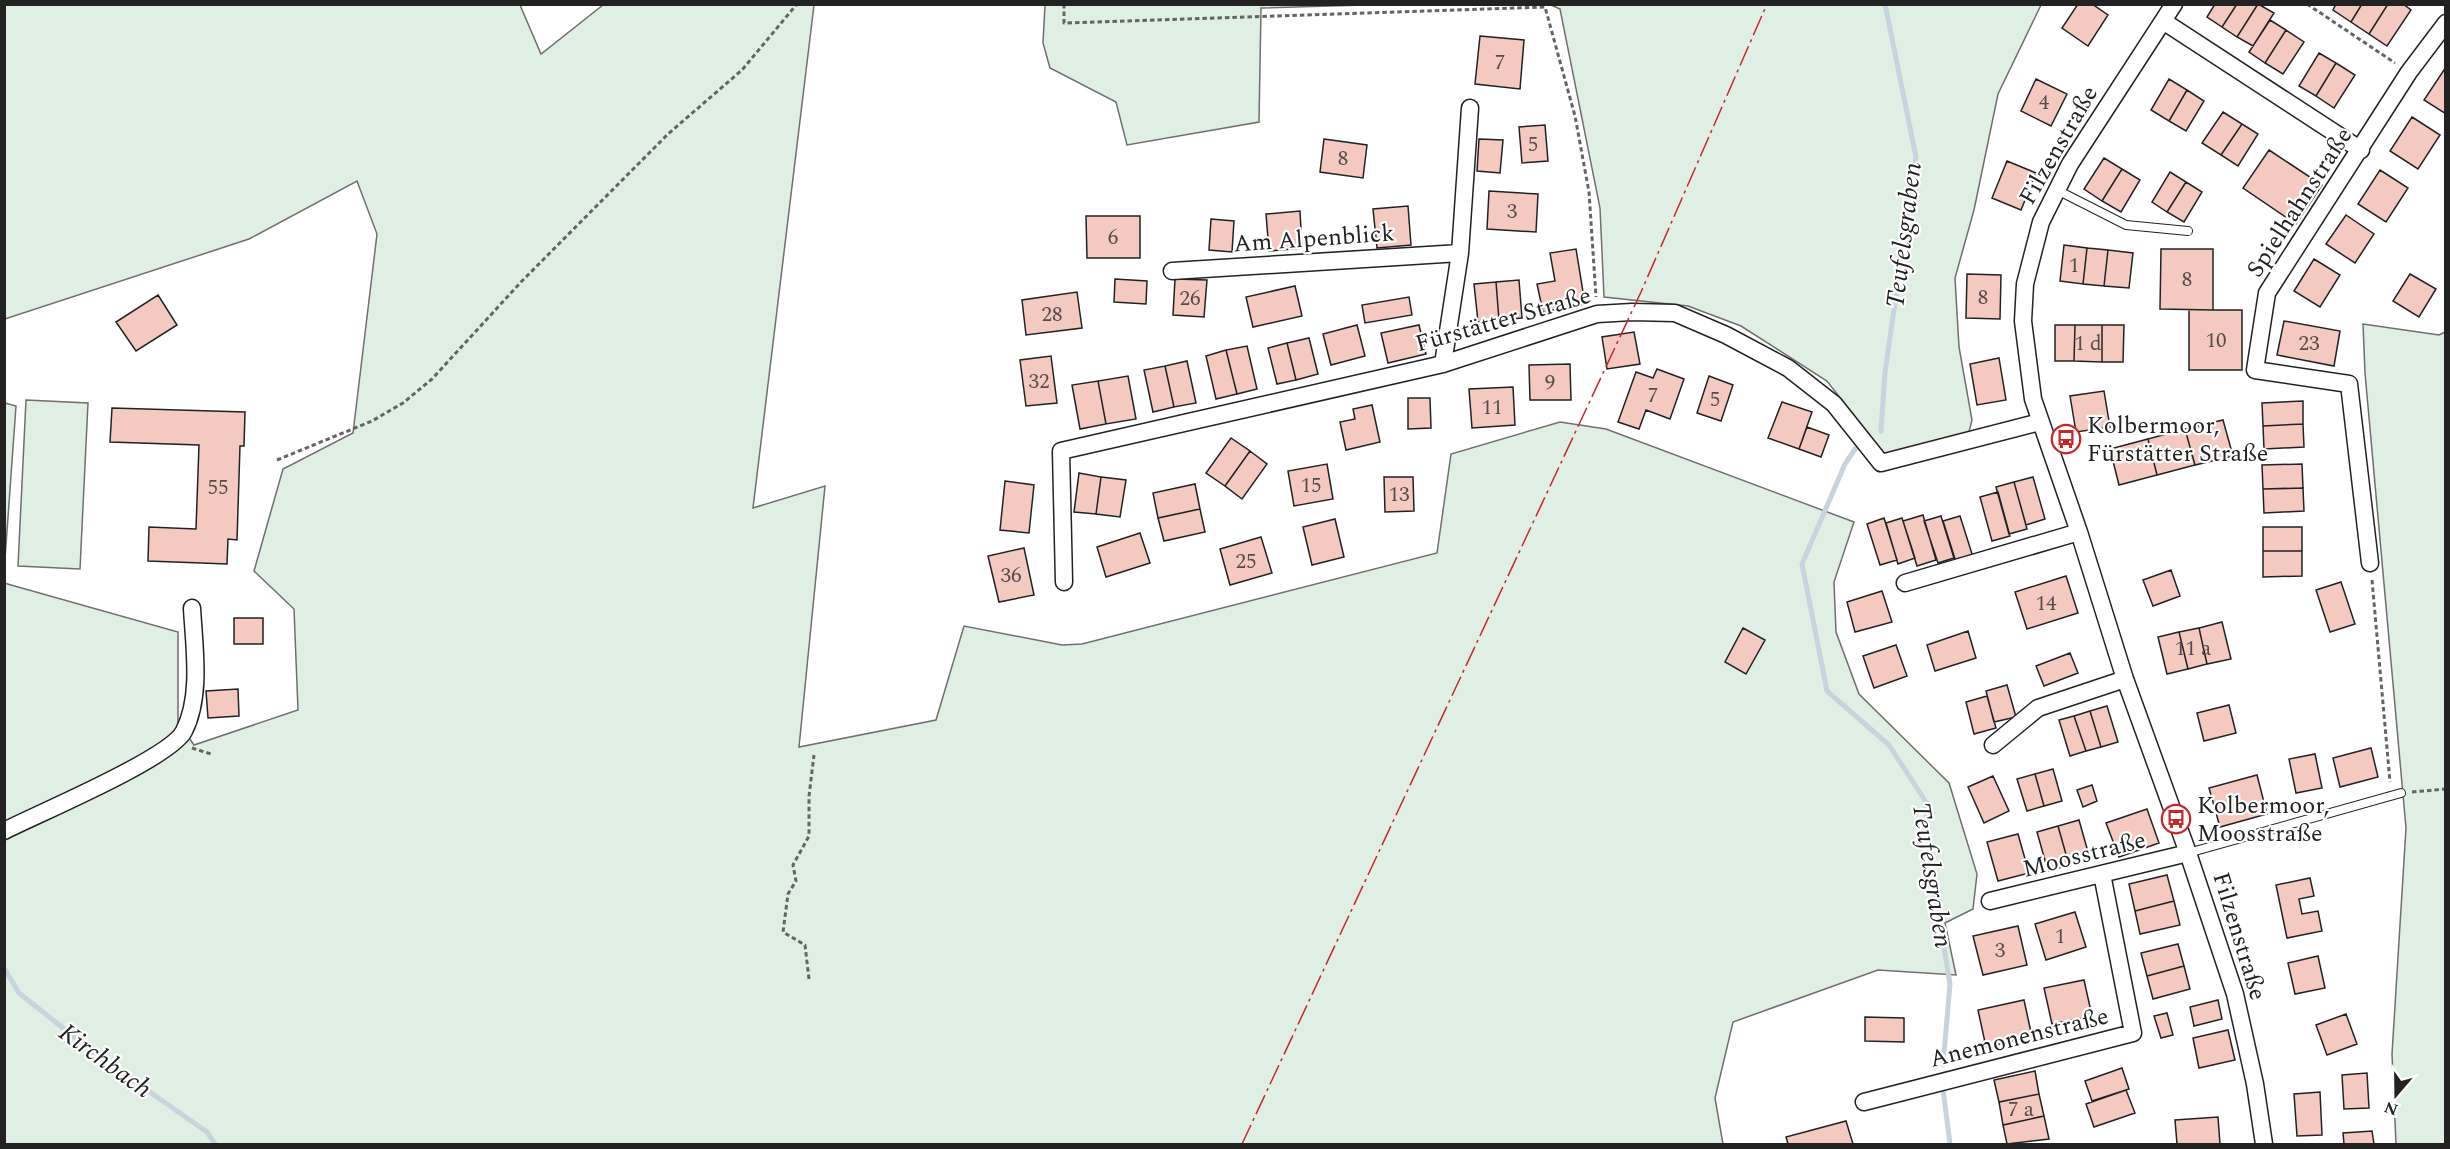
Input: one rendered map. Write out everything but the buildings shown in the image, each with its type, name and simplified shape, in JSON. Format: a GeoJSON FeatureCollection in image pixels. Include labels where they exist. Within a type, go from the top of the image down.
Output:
{"type":"FeatureCollection","features":[{"type":"Feature","properties":{"kind":"street","name":"Filzenstraße"},"geometry":{"type":"LineString","coordinates":[[2174,4],[2070,164],[2056,190],[2041,222],[2025,284],[2023,321],[2027,366],[2040,422],[2079,532],[2125,679],[2188,853],[2235,994],[2255,1084],[2264,1144]]}},
{"type":"Feature","properties":{"kind":"street"},"geometry":{"type":"LineString","coordinates":[[2163,21],[2361,150]]}},
{"type":"Feature","properties":{"kind":"street","name":"Spielhahnstraße"},"geometry":{"type":"LineString","coordinates":[[2370,563],[2349,384],[2255,370],[2267,293],[2409,72],[2445,23]]}},
{"type":"Feature","properties":{"kind":"street"},"geometry":{"type":"LineString","coordinates":[[1443,364],[1460,253],[1470,108]]}},
{"type":"Feature","properties":{"kind":"street","name":"Am Alpenblick"},"geometry":{"type":"LineString","coordinates":[[1172,271],[1460,253]]}},
{"type":"Feature","properties":{"kind":"street","name":"Fürstätter Straße"},"geometry":{"type":"LineString","coordinates":[[1064,582],[1061,451],[1443,364],[1597,314],[1675,313],[1726,334],[1788,368],[1834,404],[1881,463],[2040,422]]}},
{"type":"Feature","properties":{"kind":"street"},"geometry":{"type":"LineString","coordinates":[[1905,583],[2079,532]]}},
{"type":"Feature","properties":{"kind":"street"},"geometry":{"type":"LineString","coordinates":[[4,831],[159,754],[184,733],[192,704],[195,657],[192,608]]}},
{"type":"Feature","properties":{"kind":"street"},"geometry":{"type":"LineString","coordinates":[[1993,745],[2038,708],[2125,679]]}},
{"type":"Feature","properties":{"kind":"street","name":"Moosstraße"},"geometry":{"type":"LineString","coordinates":[[1990,901],[2188,853]]}},
{"type":"Feature","properties":{"kind":"street","name":"Anemonenstraße"},"geometry":{"type":"LineString","coordinates":[[1864,1102],[2133,1033],[2102,874]]}},
{"type":"Feature","properties":{"kind":"lane"},"geometry":{"type":"LineString","coordinates":[[2056,190],[2087,208],[2126,225],[2188,231]]}},
{"type":"Feature","properties":{"kind":"lane"},"geometry":{"type":"LineString","coordinates":[[2188,853],[2401,793]]}},
{"type":"Feature","properties":{"kind":"path"},"geometry":{"type":"LineString","coordinates":[[277,460],[372,421],[403,403],[432,380],[521,282],[668,134],[742,70],[797,4]]}},
{"type":"Feature","properties":{"kind":"path"},"geometry":{"type":"LineString","coordinates":[[1064,4],[1064,23],[1545,7],[1575,116],[1589,192],[1597,314]]}},
{"type":"Feature","properties":{"kind":"path"},"geometry":{"type":"LineString","coordinates":[[2307,4],[2409,72]]}},
{"type":"Feature","properties":{"kind":"path"},"geometry":{"type":"LineString","coordinates":[[2370,563],[2391,796]]}},
{"type":"Feature","properties":{"kind":"path"},"geometry":{"type":"LineString","coordinates":[[809,979],[805,945],[783,932],[788,894],[796,881],[793,865],[809,836],[809,796],[814,755]]}},
{"type":"Feature","properties":{"kind":"path"},"geometry":{"type":"LineString","coordinates":[[2401,793],[2445,789]]}},
{"type":"Feature","properties":{"kind":"green space"},"geometry":{"type":"Polygon","coordinates":[[[1045,4],[1365,5],[1261,8],[1259,122],[1127,145],[1116,102],[1050,68],[1043,43],[1045,4]]]}},
{"type":"Feature","properties":{"kind":"green space"},"geometry":{"type":"Polygon","coordinates":[[[5,5],[520,5],[541,54],[603,5],[814,5],[753,508],[825,486],[799,747],[936,720],[964,626],[1062,645],[1082,644],[1437,553],[1451,454],[1560,422],[1606,429],[1854,522],[1834,582],[1836,632],[1859,694],[1949,783],[1977,874],[1973,909],[1945,923],[1956,975],[1878,970],[1733,1022],[1715,1098],[1723,1144],[5,1144],[4,583],[178,632],[178,722],[194,745],[298,710],[294,609],[254,571],[283,469],[353,433],[377,234],[357,181],[249,239],[5,319],[5,5]]]}},
{"type":"Feature","properties":{"kind":"green space"},"geometry":{"type":"Polygon","coordinates":[[[1551,5],[2041,5],[1998,94],[1974,210],[1955,278],[1959,347],[1972,420],[1969,432],[1885,455],[1827,381],[1741,326],[1688,306],[1604,297],[1600,208],[1560,9],[1551,5]]]}},
{"type":"Feature","properties":{"kind":"green space"},"geometry":{"type":"Polygon","coordinates":[[[2363,324],[2439,335],[2445,332],[2445,1144],[2396,1144],[2392,1054],[2406,828],[2365,373],[2363,324]]]}},
{"type":"Feature","properties":{"kind":"green space"},"geometry":{"type":"Polygon","coordinates":[[[26,400],[88,403],[80,569],[18,566],[26,400]]]}},
{"type":"Feature","properties":{"kind":"green space"},"geometry":{"type":"Polygon","coordinates":[[[4,403],[16,406],[5,559],[4,403]]]}},
{"type":"Feature","properties":{"kind":"waterway","name":"Teufelsgraben"},"geometry":{"type":"LineString","coordinates":[[1881,431],[1885,372],[1916,157],[1885,4]]}},
{"type":"Feature","properties":{"kind":"waterway","name":"Teufelsgraben"},"geometry":{"type":"LineString","coordinates":[[1855,449],[1845,464],[1802,564],[1827,691],[1889,745],[1926,802],[1930,861],[1950,984],[1943,1065]]}},
{"type":"Feature","properties":{"kind":"waterway","name":"Kirchbach"},"geometry":{"type":"LineString","coordinates":[[4,968],[19,993],[97,1055],[207,1132],[215,1144]]}},
{"type":"Feature","properties":{"kind":"waterway","name":"Teufelsgraben"},"geometry":{"type":"LineString","coordinates":[[1943,1089],[1950,1144]]}},
{"type":"Feature","properties":{"kind":"power"},"geometry":{"type":"LineString","coordinates":[[1242,1144],[1641,292],[1767,4]]}},
{"type":"Feature","properties":{"kind":"place","name":"Kolbermoor, Fürstätter Straße"},"geometry":{"type":"Point","coordinates":[2066,439]}},
{"type":"Feature","properties":{"kind":"place","name":"Kolbermoor, Moosstraße"},"geometry":{"type":"Point","coordinates":[2176,819]}}]}
